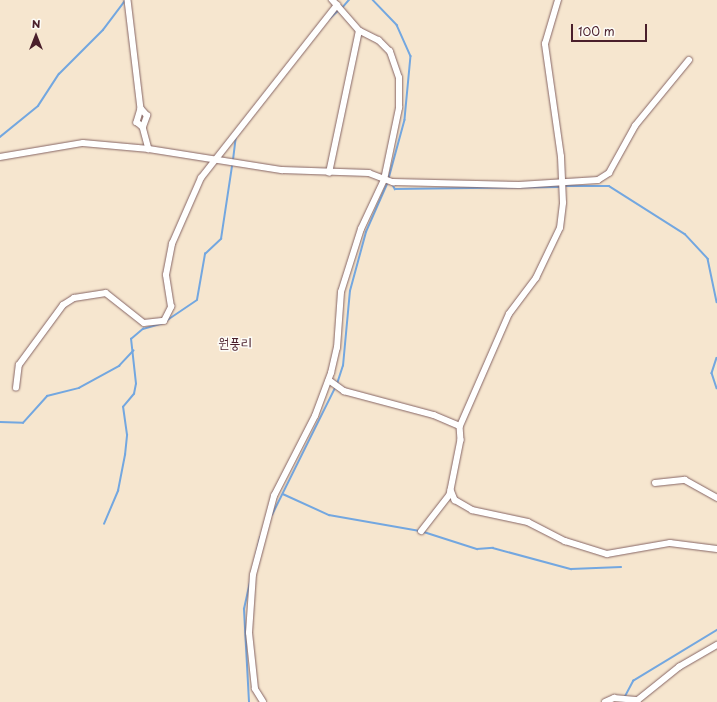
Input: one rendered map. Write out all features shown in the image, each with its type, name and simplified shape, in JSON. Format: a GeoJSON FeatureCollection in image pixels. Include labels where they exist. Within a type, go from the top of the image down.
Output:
{"type":"FeatureCollection","features":[{"type":"Feature","properties":{"kind":"street"},"geometry":{"type":"LineString","coordinates":[[128,0],[141,109],[137,122],[143,127],[149,149]]}},
{"type":"Feature","properties":{"kind":"street"},"geometry":{"type":"LineString","coordinates":[[263,702],[256,689],[249,633],[253,575],[274,496],[315,416],[328,380],[337,348],[341,292],[361,229],[384,180],[397,123],[399,78],[385,46],[359,31],[332,0]]}},
{"type":"Feature","properties":{"kind":"street"},"geometry":{"type":"LineString","coordinates":[[422,532],[451,490],[461,440],[460,426],[510,314],[536,278],[560,228],[563,203],[562,180],[555,96],[545,44],[558,0]]}},
{"type":"Feature","properties":{"kind":"street"},"geometry":{"type":"LineString","coordinates":[[16,388],[19,365],[64,305],[74,298],[106,293],[144,323],[164,321],[171,307],[166,274],[175,233],[212,159],[337,6]]}},
{"type":"Feature","properties":{"kind":"street"},"geometry":{"type":"LineString","coordinates":[[329,173],[359,31]]}},
{"type":"Feature","properties":{"kind":"street"},"geometry":{"type":"LineString","coordinates":[[0,157],[74,143],[149,149],[212,159],[232,165],[329,173],[369,173],[384,180],[393,182],[519,185],[562,180],[598,180],[609,173],[635,126],[689,60]]}},
{"type":"Feature","properties":{"kind":"street"},"geometry":{"type":"LineString","coordinates":[[141,109],[148,116],[143,127]]}},
{"type":"Feature","properties":{"kind":"street"},"geometry":{"type":"LineString","coordinates":[[328,380],[344,391],[434,414],[460,426]]}},
{"type":"Feature","properties":{"kind":"street"},"geometry":{"type":"LineString","coordinates":[[655,483],[685,480],[717,498]]}},
{"type":"Feature","properties":{"kind":"street"},"geometry":{"type":"LineString","coordinates":[[451,490],[455,500],[472,510],[528,522],[565,541],[607,554],[670,543],[717,549]]}},
{"type":"Feature","properties":{"kind":"street"},"geometry":{"type":"LineString","coordinates":[[605,702],[614,698],[638,700],[679,666],[717,645]]}},
{"type":"Feature","properties":{"kind":"waterway"},"geometry":{"type":"LineString","coordinates":[[0,137],[38,106],[59,74],[103,30],[126,0]]}},
{"type":"Feature","properties":{"kind":"waterway"},"geometry":{"type":"LineString","coordinates":[[342,8],[349,0]]}},
{"type":"Feature","properties":{"kind":"waterway"},"geometry":{"type":"LineString","coordinates":[[373,0],[397,25],[411,56],[405,120],[389,179]]}},
{"type":"Feature","properties":{"kind":"waterway"},"geometry":{"type":"LineString","coordinates":[[329,19],[339,10]]}},
{"type":"Feature","properties":{"kind":"waterway"},"geometry":{"type":"LineString","coordinates":[[233,160],[236,136]]}},
{"type":"Feature","properties":{"kind":"waterway"},"geometry":{"type":"LineString","coordinates":[[166,321],[197,300],[205,254],[221,239],[232,166]]}},
{"type":"Feature","properties":{"kind":"waterway"},"geometry":{"type":"LineString","coordinates":[[272,515],[337,384],[343,366],[350,291],[366,232],[388,182]]}},
{"type":"Feature","properties":{"kind":"waterway"},"geometry":{"type":"LineString","coordinates":[[392,183],[395,189],[560,187]]}},
{"type":"Feature","properties":{"kind":"waterway"},"geometry":{"type":"LineString","coordinates":[[564,186],[609,186],[685,234],[708,259],[717,302]]}},
{"type":"Feature","properties":{"kind":"waterway"},"geometry":{"type":"LineString","coordinates":[[104,524],[118,491],[125,455],[127,435],[123,407],[134,394],[136,384],[131,339],[143,329],[161,324]]}},
{"type":"Feature","properties":{"kind":"waterway"},"geometry":{"type":"LineString","coordinates":[[0,422],[23,423],[47,396],[79,388],[119,366],[133,351]]}},
{"type":"Feature","properties":{"kind":"waterway"},"geometry":{"type":"LineString","coordinates":[[717,358],[712,373],[717,388]]}},
{"type":"Feature","properties":{"kind":"waterway"},"geometry":{"type":"LineString","coordinates":[[283,494],[329,515],[420,531]]}},
{"type":"Feature","properties":{"kind":"waterway"},"geometry":{"type":"LineString","coordinates":[[424,532],[477,549],[493,548],[571,569],[621,567]]}},
{"type":"Feature","properties":{"kind":"waterway"},"geometry":{"type":"LineString","coordinates":[[249,702],[244,609],[260,538]]}},
{"type":"Feature","properties":{"kind":"waterway"},"geometry":{"type":"LineString","coordinates":[[622,702],[633,681],[717,630]]}},
{"type":"Feature","properties":{"kind":"district","name":"원풍리"},"geometry":{"type":"Point","coordinates":[235,343]}}]}
